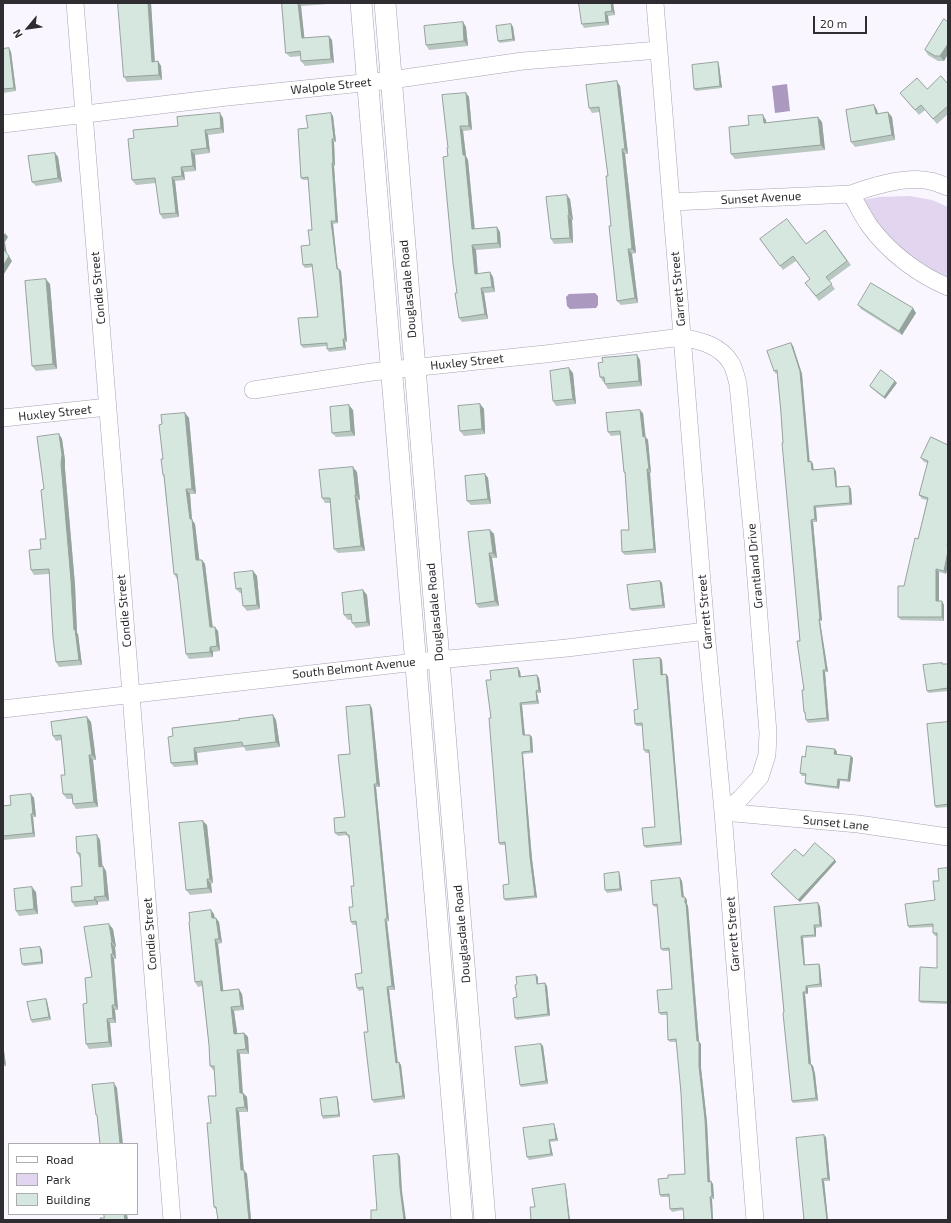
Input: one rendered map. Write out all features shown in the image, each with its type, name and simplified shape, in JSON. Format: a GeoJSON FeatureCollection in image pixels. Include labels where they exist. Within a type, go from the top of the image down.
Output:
{"type":"FeatureCollection","features":[{"type":"Feature","properties":{"kind":"street","name":"Condie Street"},"geometry":{"type":"LineString","coordinates":[[75,3],[172,1220]]}},
{"type":"Feature","properties":{"kind":"street","name":"Douglasdale Road"},"geometry":{"type":"LineString","coordinates":[[361,3],[462,1220]]}},
{"type":"Feature","properties":{"kind":"street","name":"Douglasdale Road"},"geometry":{"type":"LineString","coordinates":[[385,3],[485,1220]]}},
{"type":"Feature","properties":{"kind":"street","name":"Garrett Street"},"geometry":{"type":"LineString","coordinates":[[655,3],[706,631],[723,812],[755,1220]]}},
{"type":"Feature","properties":{"kind":"street","name":"Walpole Street"},"geometry":{"type":"LineString","coordinates":[[3,124],[227,97],[391,80],[523,61],[659,50]]}},
{"type":"Feature","properties":{"kind":"street","name":"Sunset Avenue"},"geometry":{"type":"LineString","coordinates":[[671,202],[851,194],[879,185],[909,180],[929,180],[948,187]]}},
{"type":"Feature","properties":{"kind":"street"},"geometry":{"type":"LineString","coordinates":[[851,194],[869,225],[891,250],[907,264],[938,283],[948,287]]}},
{"type":"Feature","properties":{"kind":"street","name":"Huxley Street"},"geometry":{"type":"LineString","coordinates":[[254,390],[415,367],[545,354],[682,337]]}},
{"type":"Feature","properties":{"kind":"street","name":"Grantland Drive"},"geometry":{"type":"LineString","coordinates":[[682,337],[701,341],[720,350],[732,364],[738,384],[753,541],[768,733],[767,755],[760,777],[740,799],[723,812]]}},
{"type":"Feature","properties":{"kind":"street","name":"Huxley Street"},"geometry":{"type":"LineString","coordinates":[[3,418],[108,407]]}},
{"type":"Feature","properties":{"kind":"street","name":"South Belmont Avenue"},"geometry":{"type":"LineString","coordinates":[[3,708],[416,662],[567,648],[706,631]]}},
{"type":"Feature","properties":{"kind":"street","name":"Sunset Lane"},"geometry":{"type":"LineString","coordinates":[[723,812],[858,824],[948,837]]}},
{"type":"Feature","properties":{"kind":"green space"},"geometry":{"type":"Polygon","coordinates":[[[909,196],[932,200],[948,207],[948,281],[929,272],[886,237],[862,200],[879,197],[909,196]]]}},
{"type":"Feature","properties":{"kind":"shaded area"},"geometry":{"type":"Polygon","coordinates":[[[787,84],[790,111],[775,113],[772,86],[787,84]]]}},
{"type":"Feature","properties":{"kind":"shaded area"},"geometry":{"type":"Polygon","coordinates":[[[595,293],[598,296],[598,305],[596,308],[570,309],[567,306],[566,297],[569,294],[595,293]]]}},
{"type":"Feature","properties":{"kind":"building"},"geometry":{"type":"Polygon","coordinates":[[[118,3],[148,3],[152,62],[158,61],[159,75],[124,77],[118,3]]]}},
{"type":"Feature","properties":{"kind":"building"},"geometry":{"type":"Polygon","coordinates":[[[282,3],[298,3],[302,38],[329,36],[331,59],[301,61],[300,51],[286,53],[282,3]]]}},
{"type":"Feature","properties":{"kind":"building"},"geometry":{"type":"Polygon","coordinates":[[[579,3],[611,3],[612,11],[605,12],[606,22],[582,24],[579,3]]]}},
{"type":"Feature","properties":{"kind":"building"},"geometry":{"type":"Polygon","coordinates":[[[944,19],[948,22],[948,44],[940,56],[935,56],[925,50],[944,19]]]}},
{"type":"Feature","properties":{"kind":"building"},"geometry":{"type":"Polygon","coordinates":[[[463,22],[464,41],[426,45],[424,26],[463,22]]]}},
{"type":"Feature","properties":{"kind":"building"},"geometry":{"type":"Polygon","coordinates":[[[511,24],[513,39],[498,41],[496,26],[511,24]]]}},
{"type":"Feature","properties":{"kind":"building"},"geometry":{"type":"Polygon","coordinates":[[[9,48],[14,88],[3,89],[3,49],[9,48]]]}},
{"type":"Feature","properties":{"kind":"building"},"geometry":{"type":"Polygon","coordinates":[[[718,62],[720,86],[694,89],[692,65],[718,62]]]}},
{"type":"Feature","properties":{"kind":"building"},"geometry":{"type":"Polygon","coordinates":[[[941,76],[948,84],[948,106],[933,119],[921,105],[915,110],[900,93],[917,78],[927,89],[941,76]]]}},
{"type":"Feature","properties":{"kind":"building"},"geometry":{"type":"Polygon","coordinates":[[[617,81],[625,149],[622,149],[632,249],[628,249],[635,298],[617,301],[609,226],[611,226],[606,176],[608,176],[599,107],[589,108],[586,85],[617,81]]]}},
{"type":"Feature","properties":{"kind":"building"},"geometry":{"type":"Polygon","coordinates":[[[466,93],[469,126],[460,126],[463,155],[465,155],[472,229],[497,227],[498,243],[472,245],[475,274],[490,272],[492,287],[481,288],[485,314],[459,318],[455,293],[457,293],[443,157],[448,156],[448,148],[442,95],[466,93]]]}},
{"type":"Feature","properties":{"kind":"building"},"geometry":{"type":"Polygon","coordinates":[[[874,105],[876,114],[888,112],[892,135],[851,142],[846,110],[874,105]]]}},
{"type":"Feature","properties":{"kind":"building"},"geometry":{"type":"Polygon","coordinates":[[[220,113],[221,128],[205,130],[207,148],[191,150],[193,166],[181,167],[182,176],[172,177],[176,213],[160,214],[155,178],[132,180],[128,139],[134,138],[133,130],[178,126],[177,117],[220,113]]]}},
{"type":"Feature","properties":{"kind":"building"},"geometry":{"type":"Polygon","coordinates":[[[331,113],[334,139],[332,139],[332,163],[336,221],[331,221],[337,269],[339,269],[345,339],[343,339],[344,347],[327,349],[327,343],[301,345],[298,318],[318,317],[312,264],[303,265],[301,246],[310,245],[308,230],[312,230],[308,177],[301,178],[298,129],[308,128],[306,116],[331,113]]]}},
{"type":"Feature","properties":{"kind":"building"},"geometry":{"type":"Polygon","coordinates":[[[763,115],[764,123],[818,117],[821,145],[731,154],[729,127],[749,125],[748,116],[763,115]]]}},
{"type":"Feature","properties":{"kind":"building"},"geometry":{"type":"Polygon","coordinates":[[[55,153],[58,178],[32,182],[28,156],[55,153]]]}},
{"type":"Feature","properties":{"kind":"building"},"geometry":{"type":"Polygon","coordinates":[[[567,195],[570,238],[551,239],[546,197],[567,195]]]}},
{"type":"Feature","properties":{"kind":"building"},"geometry":{"type":"Polygon","coordinates":[[[787,219],[806,244],[825,230],[847,261],[826,277],[832,284],[816,296],[805,283],[810,279],[793,256],[780,266],[760,239],[787,219]]]}},
{"type":"Feature","properties":{"kind":"building"},"geometry":{"type":"Polygon","coordinates":[[[3,242],[4,250],[9,256],[3,266],[3,242]]]}},
{"type":"Feature","properties":{"kind":"building"},"geometry":{"type":"Polygon","coordinates":[[[46,279],[53,364],[32,366],[25,281],[46,279]]]}},
{"type":"Feature","properties":{"kind":"building"},"geometry":{"type":"Polygon","coordinates":[[[871,283],[913,308],[899,331],[858,305],[871,283]]]}},
{"type":"Feature","properties":{"kind":"building"},"geometry":{"type":"Polygon","coordinates":[[[791,343],[800,371],[808,462],[811,461],[812,470],[834,468],[836,487],[849,486],[850,503],[814,506],[815,519],[811,520],[819,619],[826,670],[823,670],[827,718],[806,720],[802,690],[804,690],[797,641],[800,641],[777,370],[774,371],[767,351],[791,343]]]}},
{"type":"Feature","properties":{"kind":"building"},"geometry":{"type":"Polygon","coordinates":[[[637,355],[639,381],[605,384],[604,377],[600,377],[598,363],[603,362],[602,358],[637,355]]]}},
{"type":"Feature","properties":{"kind":"building"},"geometry":{"type":"Polygon","coordinates":[[[569,368],[573,399],[553,401],[550,371],[569,368]]]}},
{"type":"Feature","properties":{"kind":"building"},"geometry":{"type":"Polygon","coordinates":[[[881,370],[895,381],[884,397],[870,386],[881,370]]]}},
{"type":"Feature","properties":{"kind":"building"},"geometry":{"type":"Polygon","coordinates":[[[480,404],[482,429],[460,431],[458,406],[480,404]]]}},
{"type":"Feature","properties":{"kind":"building"},"geometry":{"type":"Polygon","coordinates":[[[349,405],[351,431],[332,433],[330,407],[349,405]]]}},
{"type":"Feature","properties":{"kind":"building"},"geometry":{"type":"Polygon","coordinates":[[[640,410],[649,469],[647,469],[654,549],[622,552],[621,530],[629,530],[625,472],[620,431],[608,432],[606,413],[640,410]]]}},
{"type":"Feature","properties":{"kind":"building"},"geometry":{"type":"Polygon","coordinates":[[[185,413],[192,489],[186,489],[190,519],[192,519],[196,560],[202,560],[210,627],[215,627],[217,646],[210,647],[210,652],[186,654],[177,574],[174,574],[161,459],[163,459],[159,425],[162,424],[161,415],[185,413]]]}},
{"type":"Feature","properties":{"kind":"building"},"geometry":{"type":"Polygon","coordinates":[[[59,434],[62,455],[61,464],[74,630],[75,629],[79,660],[56,662],[49,569],[31,570],[29,550],[41,549],[40,539],[46,539],[41,490],[44,489],[37,437],[59,434]]]}},
{"type":"Feature","properties":{"kind":"building"},"geometry":{"type":"Polygon","coordinates":[[[931,437],[948,445],[948,551],[944,571],[936,569],[936,601],[942,601],[942,617],[898,617],[898,586],[904,586],[915,538],[918,539],[928,498],[919,495],[928,461],[921,458],[931,437]]]}},
{"type":"Feature","properties":{"kind":"building"},"geometry":{"type":"Polygon","coordinates":[[[353,467],[361,546],[334,549],[330,498],[322,498],[319,470],[353,467]]]}},
{"type":"Feature","properties":{"kind":"building"},"geometry":{"type":"Polygon","coordinates":[[[485,474],[488,499],[467,501],[465,476],[485,474]]]}},
{"type":"Feature","properties":{"kind":"building"},"geometry":{"type":"Polygon","coordinates":[[[490,530],[493,553],[489,553],[495,601],[476,604],[468,532],[490,530]]]}},
{"type":"Feature","properties":{"kind":"building"},"geometry":{"type":"Polygon","coordinates":[[[253,571],[257,605],[243,606],[241,588],[236,589],[234,573],[253,571]]]}},
{"type":"Feature","properties":{"kind":"building"},"geometry":{"type":"Polygon","coordinates":[[[660,581],[663,605],[630,609],[627,585],[660,581]]]}},
{"type":"Feature","properties":{"kind":"building"},"geometry":{"type":"Polygon","coordinates":[[[363,590],[367,622],[352,623],[351,614],[344,615],[342,593],[363,590]]]}},
{"type":"Feature","properties":{"kind":"building"},"geometry":{"type":"Polygon","coordinates":[[[660,658],[661,675],[666,674],[681,842],[644,846],[642,828],[655,827],[649,750],[644,750],[642,723],[635,724],[634,710],[638,709],[633,660],[660,658]]]}},
{"type":"Feature","properties":{"kind":"building"},"geometry":{"type":"Polygon","coordinates":[[[942,663],[948,664],[948,688],[927,691],[923,665],[942,663]]]}},
{"type":"Feature","properties":{"kind":"building"},"geometry":{"type":"Polygon","coordinates":[[[518,668],[519,677],[537,675],[539,690],[536,691],[537,701],[520,703],[523,735],[530,735],[531,751],[522,752],[530,857],[535,896],[504,899],[503,885],[509,884],[505,842],[499,843],[489,718],[491,718],[486,680],[491,680],[490,671],[518,668]]]}},
{"type":"Feature","properties":{"kind":"building"},"geometry":{"type":"Polygon","coordinates":[[[370,705],[377,784],[374,784],[392,986],[387,987],[396,1063],[399,1062],[403,1096],[372,1100],[364,1032],[368,1032],[363,987],[357,988],[355,974],[362,973],[356,921],[351,922],[349,907],[353,907],[351,886],[354,886],[349,835],[347,835],[346,832],[335,833],[334,818],[345,817],[338,755],[350,754],[346,707],[370,705]]]}},
{"type":"Feature","properties":{"kind":"building"},"geometry":{"type":"Polygon","coordinates":[[[273,715],[276,742],[243,746],[242,742],[194,748],[195,761],[171,763],[168,737],[173,736],[172,728],[273,715]]]}},
{"type":"Feature","properties":{"kind":"building"},"geometry":{"type":"Polygon","coordinates":[[[87,717],[92,755],[89,755],[94,802],[73,804],[72,794],[63,794],[61,775],[65,775],[61,735],[53,736],[51,722],[87,717]]]}},
{"type":"Feature","properties":{"kind":"building"},"geometry":{"type":"Polygon","coordinates":[[[948,722],[948,804],[935,806],[927,724],[948,722]]]}},
{"type":"Feature","properties":{"kind":"building"},"geometry":{"type":"Polygon","coordinates":[[[807,746],[835,749],[834,754],[851,756],[848,780],[838,779],[837,787],[805,783],[806,774],[800,773],[802,756],[805,757],[807,746]]]}},
{"type":"Feature","properties":{"kind":"building"},"geometry":{"type":"Polygon","coordinates":[[[31,794],[33,833],[3,836],[3,806],[11,805],[10,796],[31,794]]]}},
{"type":"Feature","properties":{"kind":"building"},"geometry":{"type":"Polygon","coordinates":[[[203,821],[210,879],[207,879],[208,888],[186,890],[179,823],[203,821]]]}},
{"type":"Feature","properties":{"kind":"building"},"geometry":{"type":"Polygon","coordinates":[[[97,835],[99,867],[103,866],[105,896],[94,897],[95,900],[72,902],[71,887],[82,886],[80,853],[77,853],[76,837],[97,835]]]}},
{"type":"Feature","properties":{"kind":"building"},"geometry":{"type":"Polygon","coordinates":[[[815,843],[835,860],[798,900],[771,874],[795,849],[803,856],[815,843]]]}},
{"type":"Feature","properties":{"kind":"building"},"geometry":{"type":"Polygon","coordinates":[[[948,868],[948,1002],[919,1001],[920,967],[937,968],[937,933],[933,933],[933,924],[908,926],[905,904],[935,900],[933,881],[939,881],[938,869],[948,868]]]}},
{"type":"Feature","properties":{"kind":"building"},"geometry":{"type":"Polygon","coordinates":[[[619,872],[620,889],[605,890],[604,874],[619,872]]]}},
{"type":"Feature","properties":{"kind":"building"},"geometry":{"type":"Polygon","coordinates":[[[680,878],[682,897],[685,897],[686,903],[697,1041],[699,1041],[699,1066],[705,1119],[708,1182],[711,1181],[712,1196],[710,1197],[712,1220],[684,1220],[683,1208],[670,1209],[669,1194],[660,1195],[658,1179],[668,1178],[668,1175],[685,1174],[681,1093],[676,1039],[668,1040],[667,1012],[659,1013],[657,990],[672,989],[669,948],[661,949],[657,904],[653,905],[651,881],[680,878]]]}},
{"type":"Feature","properties":{"kind":"building"},"geometry":{"type":"Polygon","coordinates":[[[32,887],[34,909],[16,911],[14,889],[32,887]]]}},
{"type":"Feature","properties":{"kind":"building"},"geometry":{"type":"Polygon","coordinates":[[[818,903],[820,925],[814,925],[815,935],[801,936],[804,965],[819,964],[820,984],[806,986],[806,992],[803,992],[809,1064],[811,1064],[813,1072],[816,1098],[792,1101],[774,907],[818,903]]]}},
{"type":"Feature","properties":{"kind":"building"},"geometry":{"type":"Polygon","coordinates":[[[211,910],[212,918],[216,918],[219,939],[215,939],[221,991],[239,989],[241,1006],[231,1007],[234,1034],[244,1033],[246,1049],[237,1050],[240,1093],[243,1093],[245,1107],[236,1108],[241,1170],[244,1170],[249,1220],[218,1220],[216,1207],[214,1207],[207,1123],[211,1123],[208,1096],[216,1096],[214,1066],[210,1066],[202,981],[195,982],[189,922],[189,913],[211,910]]]}},
{"type":"Feature","properties":{"kind":"building"},"geometry":{"type":"Polygon","coordinates":[[[109,924],[113,954],[111,954],[115,1005],[112,1005],[113,1018],[107,1019],[109,1042],[86,1044],[83,1004],[87,1003],[85,978],[92,977],[84,927],[109,924]]]}},
{"type":"Feature","properties":{"kind":"building"},"geometry":{"type":"Polygon","coordinates":[[[40,947],[42,962],[22,964],[20,949],[40,947]]]}},
{"type":"Feature","properties":{"kind":"building"},"geometry":{"type":"Polygon","coordinates":[[[536,975],[537,984],[545,983],[548,1014],[515,1018],[513,998],[517,997],[515,985],[517,984],[516,977],[536,975]]]}},
{"type":"Feature","properties":{"kind":"building"},"geometry":{"type":"Polygon","coordinates":[[[46,999],[49,1017],[31,1020],[27,1002],[46,999]]]}},
{"type":"Feature","properties":{"kind":"building"},"geometry":{"type":"Polygon","coordinates":[[[541,1044],[546,1081],[520,1085],[515,1047],[541,1044]]]}},
{"type":"Feature","properties":{"kind":"building"},"geometry":{"type":"Polygon","coordinates":[[[114,1083],[120,1143],[100,1143],[92,1085],[114,1083]]]}},
{"type":"Feature","properties":{"kind":"building"},"geometry":{"type":"Polygon","coordinates":[[[337,1097],[339,1115],[322,1116],[320,1099],[337,1097]]]}},
{"type":"Feature","properties":{"kind":"building"},"geometry":{"type":"Polygon","coordinates":[[[554,1124],[556,1139],[549,1140],[551,1154],[527,1157],[523,1128],[554,1124]]]}},
{"type":"Feature","properties":{"kind":"building"},"geometry":{"type":"Polygon","coordinates":[[[824,1135],[828,1178],[822,1179],[827,1220],[804,1220],[796,1138],[824,1135]]]}},
{"type":"Feature","properties":{"kind":"building"},"geometry":{"type":"Polygon","coordinates":[[[398,1154],[404,1220],[371,1220],[371,1210],[377,1210],[373,1156],[398,1154]]]}},
{"type":"Feature","properties":{"kind":"building"},"geometry":{"type":"Polygon","coordinates":[[[565,1184],[569,1220],[531,1220],[530,1207],[535,1207],[532,1189],[565,1184]]]}},
{"type":"Feature","properties":{"kind":"building"},"geometry":{"type":"Polygon","coordinates":[[[104,1215],[124,1215],[125,1220],[101,1220],[100,1218],[104,1218],[104,1215]]]}}]}
